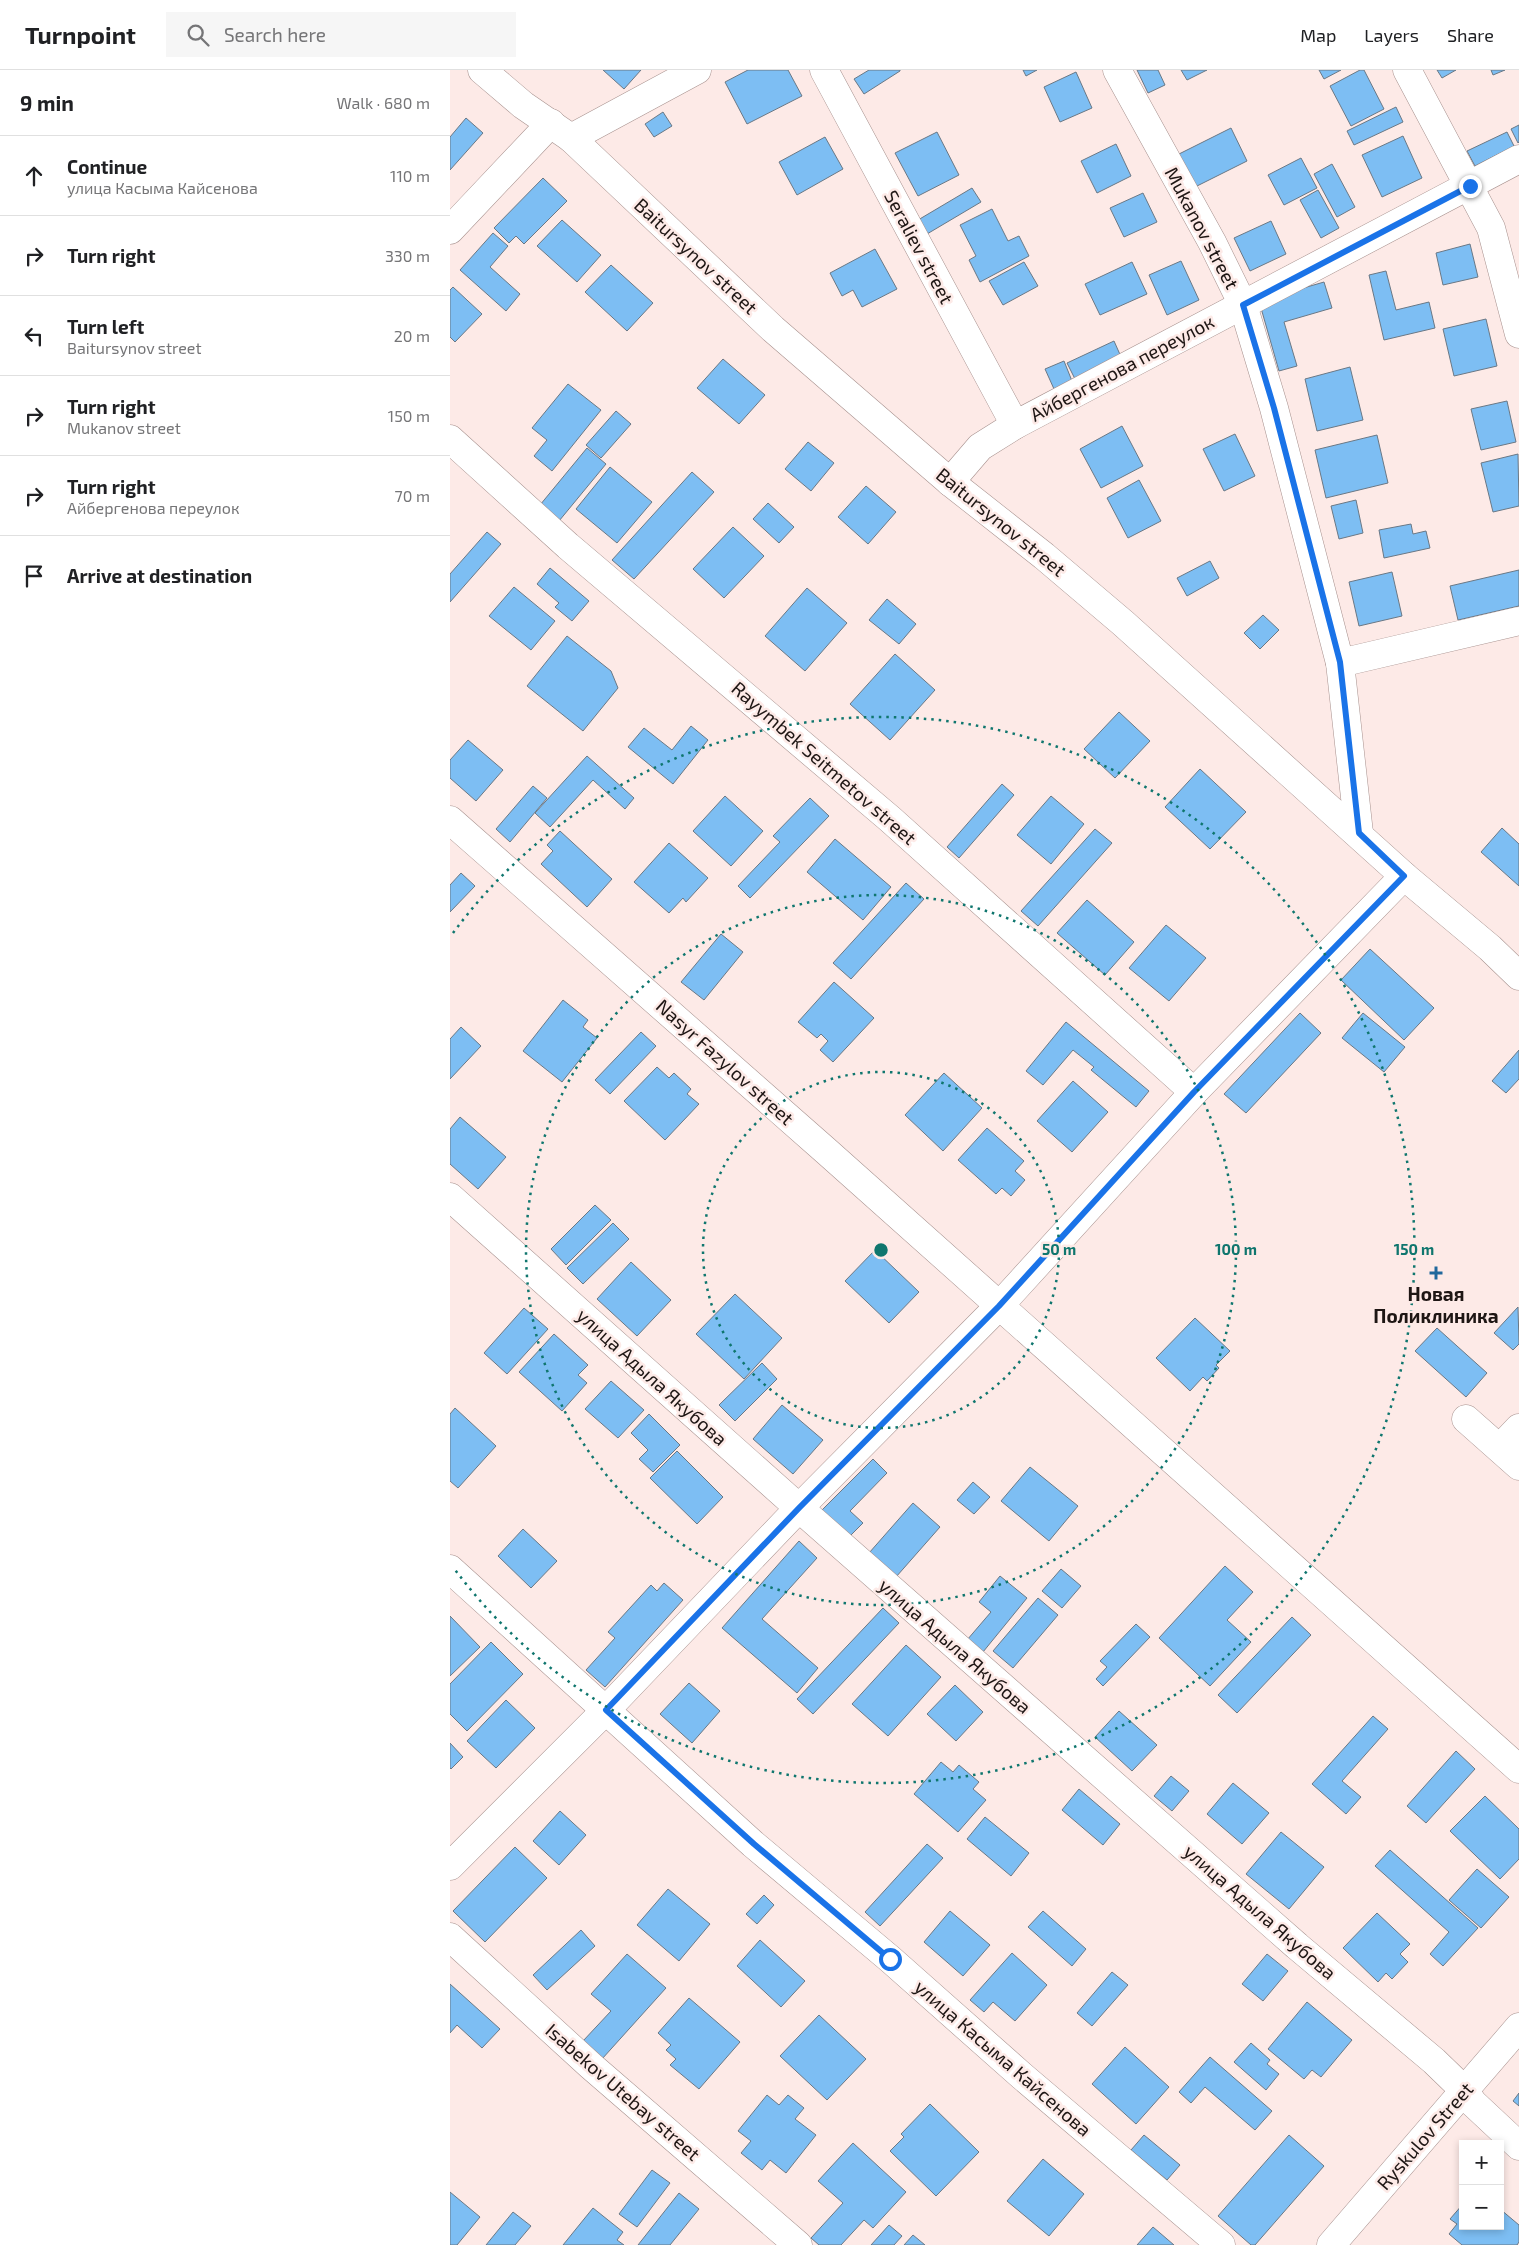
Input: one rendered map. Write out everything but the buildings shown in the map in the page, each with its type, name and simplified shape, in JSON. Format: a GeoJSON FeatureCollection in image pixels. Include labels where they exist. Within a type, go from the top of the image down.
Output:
{"type":"FeatureCollection","features":[{"type":"Feature","properties":{"kind":"street","name":"Baitursynov street"},"geometry":{"type":"LineString","coordinates":[[482,70],[523,105],[561,130],[773,329],[950,482],[1094,598],[1359,833],[1404,876],[1490,948],[1519,976]]}},
{"type":"Feature","properties":{"kind":"street"},"geometry":{"type":"LineString","coordinates":[[450,230],[561,130],[697,70]]}},
{"type":"Feature","properties":{"kind":"street","name":"Seraliev street"},"geometry":{"type":"LineString","coordinates":[[824,70],[1015,425]]}},
{"type":"Feature","properties":{"kind":"street","name":"Mukanov street"},"geometry":{"type":"LineString","coordinates":[[1117,70],[1212,242],[1243,305],[1274,408],[1340,662],[1359,833]]}},
{"type":"Feature","properties":{"kind":"street"},"geometry":{"type":"LineString","coordinates":[[1407,70],[1491,228],[1519,334]]}},
{"type":"Feature","properties":{"kind":"street","name":"Айбергенова переулок"},"geometry":{"type":"LineString","coordinates":[[950,482],[980,447],[1015,425],[1519,159]]}},
{"type":"Feature","properties":{"kind":"street","name":"Rayymbek Seitmetov street"},"geometry":{"type":"LineString","coordinates":[[450,438],[568,546],[890,819],[1194,1092]]}},
{"type":"Feature","properties":{"kind":"street"},"geometry":{"type":"LineString","coordinates":[[1340,662],[1519,621]]}},
{"type":"Feature","properties":{"kind":"street","name":"Nasyr Fazylov street"},"geometry":{"type":"LineString","coordinates":[[450,820],[1519,1769]]}},
{"type":"Feature","properties":{"kind":"street"},"geometry":{"type":"LineString","coordinates":[[450,1866],[606,1710],[799,1508],[999,1306],[1194,1092],[1404,876]]}},
{"type":"Feature","properties":{"kind":"street","name":"улица Адыла Якубова"},"geometry":{"type":"LineString","coordinates":[[450,1197],[799,1508],[1290,1939],[1434,2061],[1464,2090],[1473,2103],[1519,2146]]}},
{"type":"Feature","properties":{"kind":"street"},"geometry":{"type":"LineString","coordinates":[[1466,1419],[1510,1457],[1519,1428]]}},
{"type":"Feature","properties":{"kind":"street","name":"улица Касыма Кайсенова"},"geometry":{"type":"LineString","coordinates":[[450,1569],[754,1844],[882,1952],[1022,2076],[1222,2245]]}},
{"type":"Feature","properties":{"kind":"street","name":"Isabekov Utebay street"},"geometry":{"type":"LineString","coordinates":[[450,1937],[591,2066],[798,2245]]}},
{"type":"Feature","properties":{"kind":"street","name":"Ryskulov Street"},"geometry":{"type":"LineString","coordinates":[[1331,2245],[1519,2027]]}},
{"type":"Feature","properties":{"kind":"place","name":"Новая Поликлиника"},"geometry":{"type":"Point","coordinates":[1436,1273]}},
{"type":"Feature","properties":{"kind":"route"},"geometry":{"type":"LineString","coordinates":[[890,1959],[754,1844],[606,1710],[799,1508],[999,1306],[1194,1092],[1404,876],[1359,833],[1340,662],[1274,408],[1243,305],[1470,186]]}}]}
